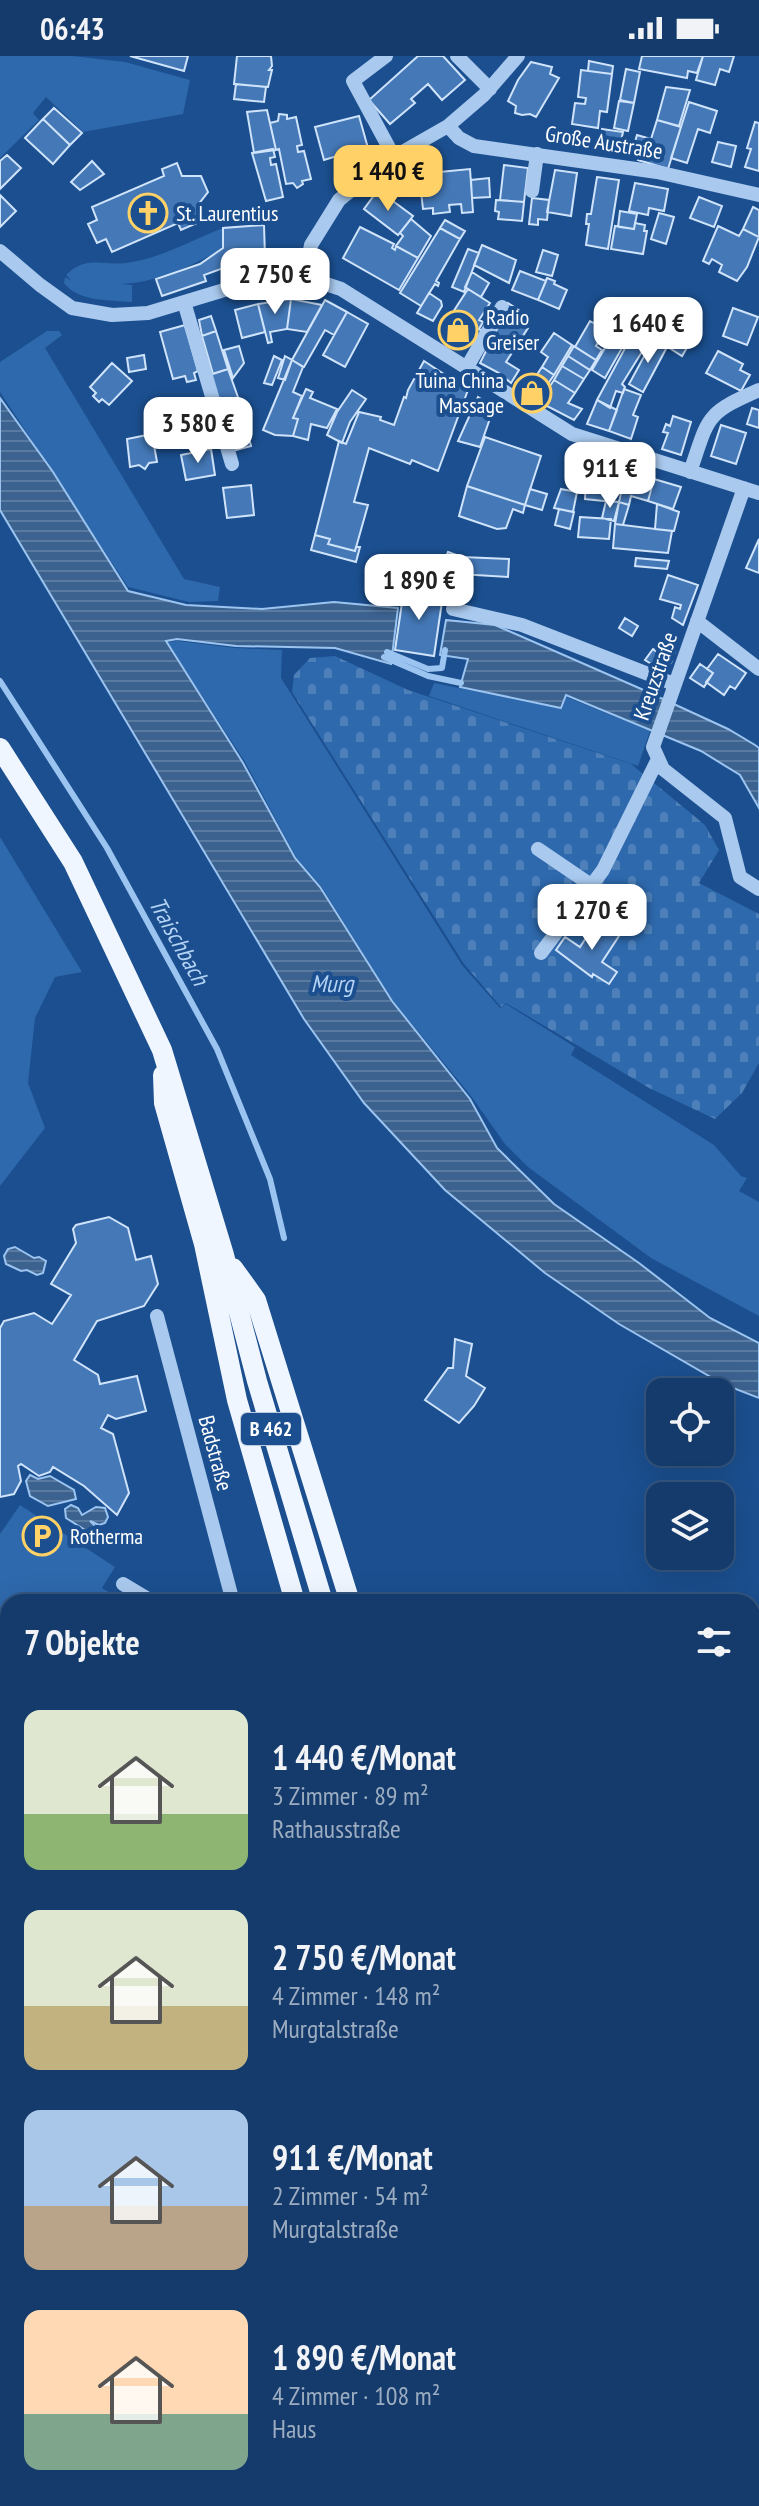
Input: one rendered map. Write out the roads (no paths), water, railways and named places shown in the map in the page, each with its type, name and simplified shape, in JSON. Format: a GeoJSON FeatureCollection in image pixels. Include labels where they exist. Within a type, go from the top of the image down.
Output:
{"type":"FeatureCollection","features":[{"type":"Feature","properties":{"kind":"main road","name":"B 462"},"geometry":{"type":"LineString","coordinates":[[0,748],[73,862],[162,1050],[321,1594]]}},
{"type":"Feature","properties":{"kind":"main road"},"geometry":{"type":"LineString","coordinates":[[162,1050],[164,1103],[204,1244],[237,1400],[293,1594]]}},
{"type":"Feature","properties":{"kind":"main road"},"geometry":{"type":"LineString","coordinates":[[224,1255],[256,1300],[348,1594]]}},
{"type":"Feature","properties":{"kind":"street"},"geometry":{"type":"LineString","coordinates":[[386,56],[353,81],[394,157]]}},
{"type":"Feature","properties":{"kind":"street"},"geometry":{"type":"LineString","coordinates":[[457,56],[490,89]]}},
{"type":"Feature","properties":{"kind":"street"},"geometry":{"type":"LineString","coordinates":[[305,277],[311,245],[339,200],[394,157],[448,126],[490,89],[518,56]]}},
{"type":"Feature","properties":{"kind":"street","name":"Große Austraße"},"geometry":{"type":"LineString","coordinates":[[448,126],[459,138],[474,146],[657,172],[759,195]]}},
{"type":"Feature","properties":{"kind":"street"},"geometry":{"type":"LineString","coordinates":[[532,191],[537,154]]}},
{"type":"Feature","properties":{"kind":"street"},"geometry":{"type":"LineString","coordinates":[[0,251],[72,308],[112,315],[148,313],[264,278],[305,277],[341,289],[572,434],[752,490]]}},
{"type":"Feature","properties":{"kind":"street"},"geometry":{"type":"LineString","coordinates":[[184,302],[232,464]]}},
{"type":"Feature","properties":{"kind":"street"},"geometry":{"type":"LineString","coordinates":[[467,367],[502,307]]}},
{"type":"Feature","properties":{"kind":"street"},"geometry":{"type":"LineString","coordinates":[[690,472],[708,420],[725,405],[759,390]]}},
{"type":"Feature","properties":{"kind":"street","name":"Kreuzstraße"},"geometry":{"type":"LineString","coordinates":[[658,759],[653,747],[673,689],[697,621],[752,490]]}},
{"type":"Feature","properties":{"kind":"street"},"geometry":{"type":"LineString","coordinates":[[453,609],[522,625],[673,689]]}},
{"type":"Feature","properties":{"kind":"street"},"geometry":{"type":"LineString","coordinates":[[697,621],[759,669]]}},
{"type":"Feature","properties":{"kind":"street"},"geometry":{"type":"LineString","coordinates":[[541,953],[603,870],[658,759]]}},
{"type":"Feature","properties":{"kind":"street"},"geometry":{"type":"LineString","coordinates":[[658,759],[663,769],[725,818],[740,877],[759,889]]}},
{"type":"Feature","properties":{"kind":"street"},"geometry":{"type":"LineString","coordinates":[[538,849],[591,885]]}},
{"type":"Feature","properties":{"kind":"street","name":"Badstraße"},"geometry":{"type":"LineString","coordinates":[[157,1316],[231,1594]]}},
{"type":"Feature","properties":{"kind":"street"},"geometry":{"type":"LineString","coordinates":[[123,1584],[140,1594]]}},
{"type":"Feature","properties":{"kind":"water","name":"Murg"},"geometry":{"type":"Polygon","coordinates":[[[0,398],[53,472],[128,591],[186,605],[262,609],[334,602],[398,608],[391,664],[335,648],[236,646],[177,639],[166,641],[243,763],[295,858],[320,887],[392,1001],[470,1099],[497,1148],[554,1204],[639,1263],[710,1318],[759,1343],[759,1398],[734,1388],[734,1378],[713,1378],[619,1324],[545,1273],[445,1190],[364,1103],[304,1019],[0,510],[0,398]]]}},
{"type":"Feature","properties":{"kind":"water"},"geometry":{"type":"Polygon","coordinates":[[[446,620],[495,625],[728,729],[755,745],[759,748],[759,808],[740,775],[701,751],[566,695],[561,708],[460,687],[468,659],[440,655],[446,620]]]}},
{"type":"Feature","properties":{"kind":"water"},"geometry":{"type":"Polygon","coordinates":[[[15,1247],[46,1261],[43,1273],[37,1275],[6,1264],[4,1256],[8,1249],[15,1247]]]}},
{"type":"Feature","properties":{"kind":"water"},"geometry":{"type":"Polygon","coordinates":[[[30,1475],[38,1479],[50,1476],[74,1490],[76,1499],[48,1506],[30,1496],[26,1481],[30,1475]]]}},
{"type":"Feature","properties":{"kind":"water"},"geometry":{"type":"Polygon","coordinates":[[[71,1505],[78,1508],[82,1515],[96,1507],[105,1508],[108,1517],[105,1523],[99,1525],[90,1521],[99,1530],[98,1535],[66,1518],[65,1509],[71,1505]]]}},
{"type":"Feature","properties":{"kind":"waterway"},"geometry":{"type":"LineString","coordinates":[[387,652],[428,669],[442,668],[445,650]]}},
{"type":"Feature","properties":{"kind":"waterway"},"geometry":{"type":"LineString","coordinates":[[384,657],[428,676],[461,683]]}},
{"type":"Feature","properties":{"kind":"waterway","name":"Traischbach"},"geometry":{"type":"LineString","coordinates":[[0,681],[107,848],[217,1049],[270,1179],[284,1238]]}},
{"type":"Feature","properties":{"kind":"place","name":"St. Laurentius"},"geometry":{"type":"Point","coordinates":[148,213]}},
{"type":"Feature","properties":{"kind":"place","name":"Radio Greiser"},"geometry":{"type":"Point","coordinates":[458,330]}},
{"type":"Feature","properties":{"kind":"place","name":"Tuina China Massage"},"geometry":{"type":"Point","coordinates":[532,393]}},
{"type":"Feature","properties":{"kind":"place","name":"Rotherma"},"geometry":{"type":"Point","coordinates":[42,1536]}}]}
